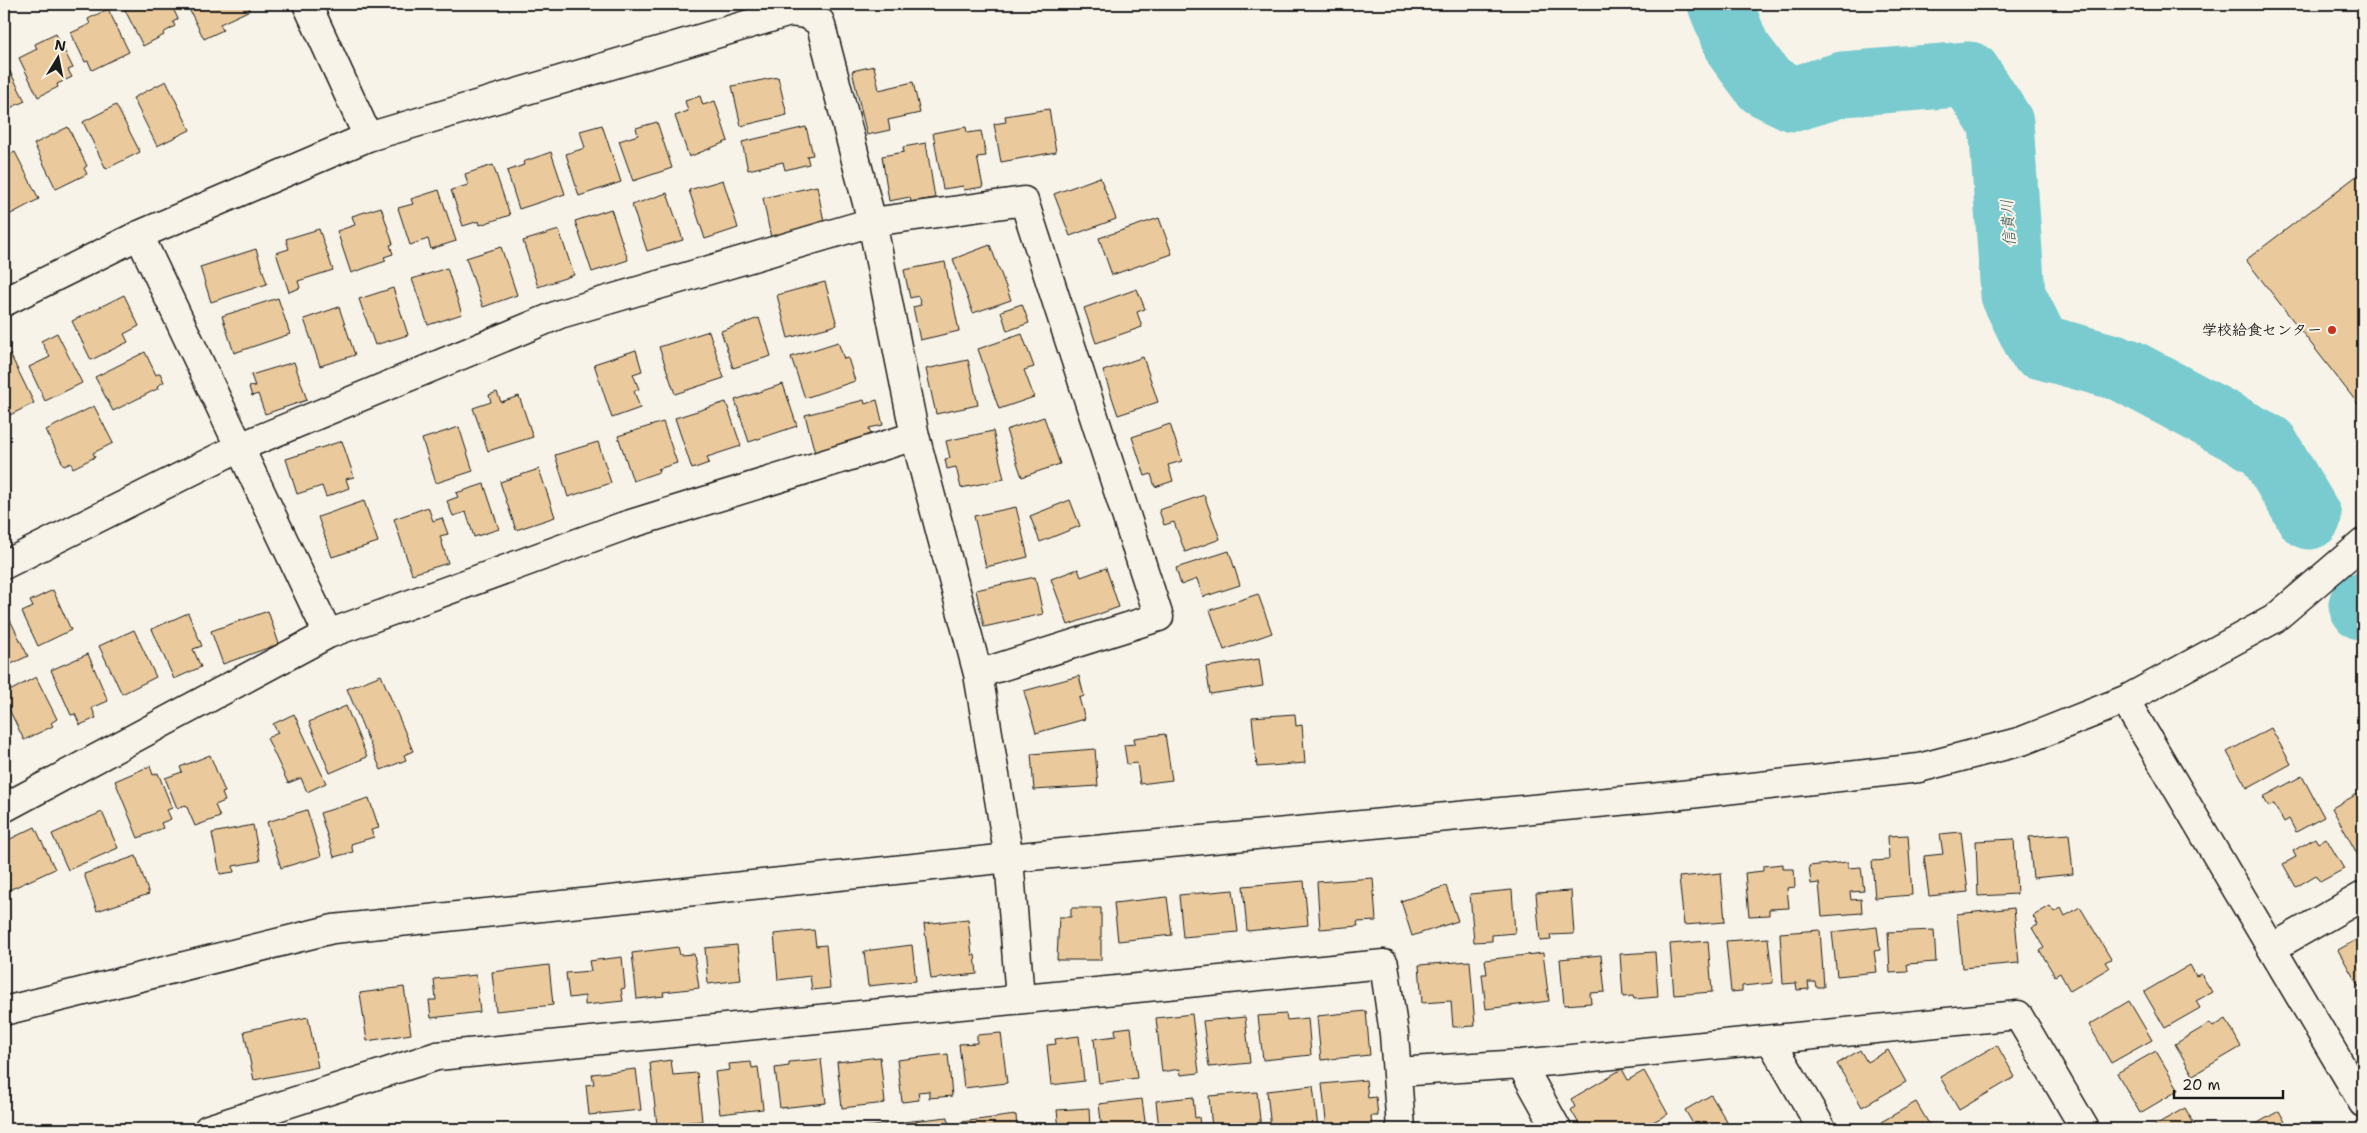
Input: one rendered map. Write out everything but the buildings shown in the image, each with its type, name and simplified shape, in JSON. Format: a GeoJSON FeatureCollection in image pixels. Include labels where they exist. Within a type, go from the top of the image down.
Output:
{"type":"FeatureCollection","features":[{"type":"Feature","properties":{"kind":"street"},"geometry":{"type":"LineString","coordinates":[[306,4],[368,137]]}},
{"type":"Feature","properties":{"kind":"street"},"geometry":{"type":"LineString","coordinates":[[4,302],[139,235],[368,137],[790,12],[806,14],[820,22],[872,222],[915,436],[978,674],[1010,858],[1020,999]]}},
{"type":"Feature","properties":{"kind":"street"},"geometry":{"type":"LineString","coordinates":[[4,565],[240,447],[560,314],[872,222],[1024,201],[1159,617],[978,674]]}},
{"type":"Feature","properties":{"kind":"street"},"geometry":{"type":"LineString","coordinates":[[139,235],[328,634]]}},
{"type":"Feature","properties":{"kind":"street"},"geometry":{"type":"LineString","coordinates":[[4,808],[328,634],[624,526],[915,436]]}},
{"type":"Feature","properties":{"kind":"street"},"geometry":{"type":"LineString","coordinates":[[4,1011],[333,929],[1010,858],[1672,796],[1919,768],[2022,741],[2125,700],[2274,619],[2363,543]]}},
{"type":"Feature","properties":{"kind":"street"},"geometry":{"type":"LineString","coordinates":[[2125,700],[2363,1103]]}},
{"type":"Feature","properties":{"kind":"street"},"geometry":{"type":"LineString","coordinates":[[2272,948],[2363,896]]}},
{"type":"Feature","properties":{"kind":"street"},"geometry":{"type":"LineString","coordinates":[[208,1129],[437,1056],[1384,964],[1402,1129]]}},
{"type":"Feature","properties":{"kind":"street"},"geometry":{"type":"LineString","coordinates":[[1397,1072],[1521,1064],[2018,1015],[2086,1129]]}},
{"type":"Feature","properties":{"kind":"street"},"geometry":{"type":"LineString","coordinates":[[1771,1040],[1822,1129]]}},
{"type":"Feature","properties":{"kind":"street"},"geometry":{"type":"LineString","coordinates":[[1521,1064],[1557,1129]]}},
{"type":"Feature","properties":{"kind":"waterway","name":"信貴川"},"geometry":{"type":"LineString","coordinates":[[1720,4],[1738,49],[1765,85],[1794,99],[1843,84],[1969,74],[2001,123],[2013,295],[2038,346],[2125,370],[2267,446],[2309,517]]}},
{"type":"Feature","properties":{"kind":"place","name":"学校給食センター"},"geometry":{"type":"Point","coordinates":[2332,330]}}]}
